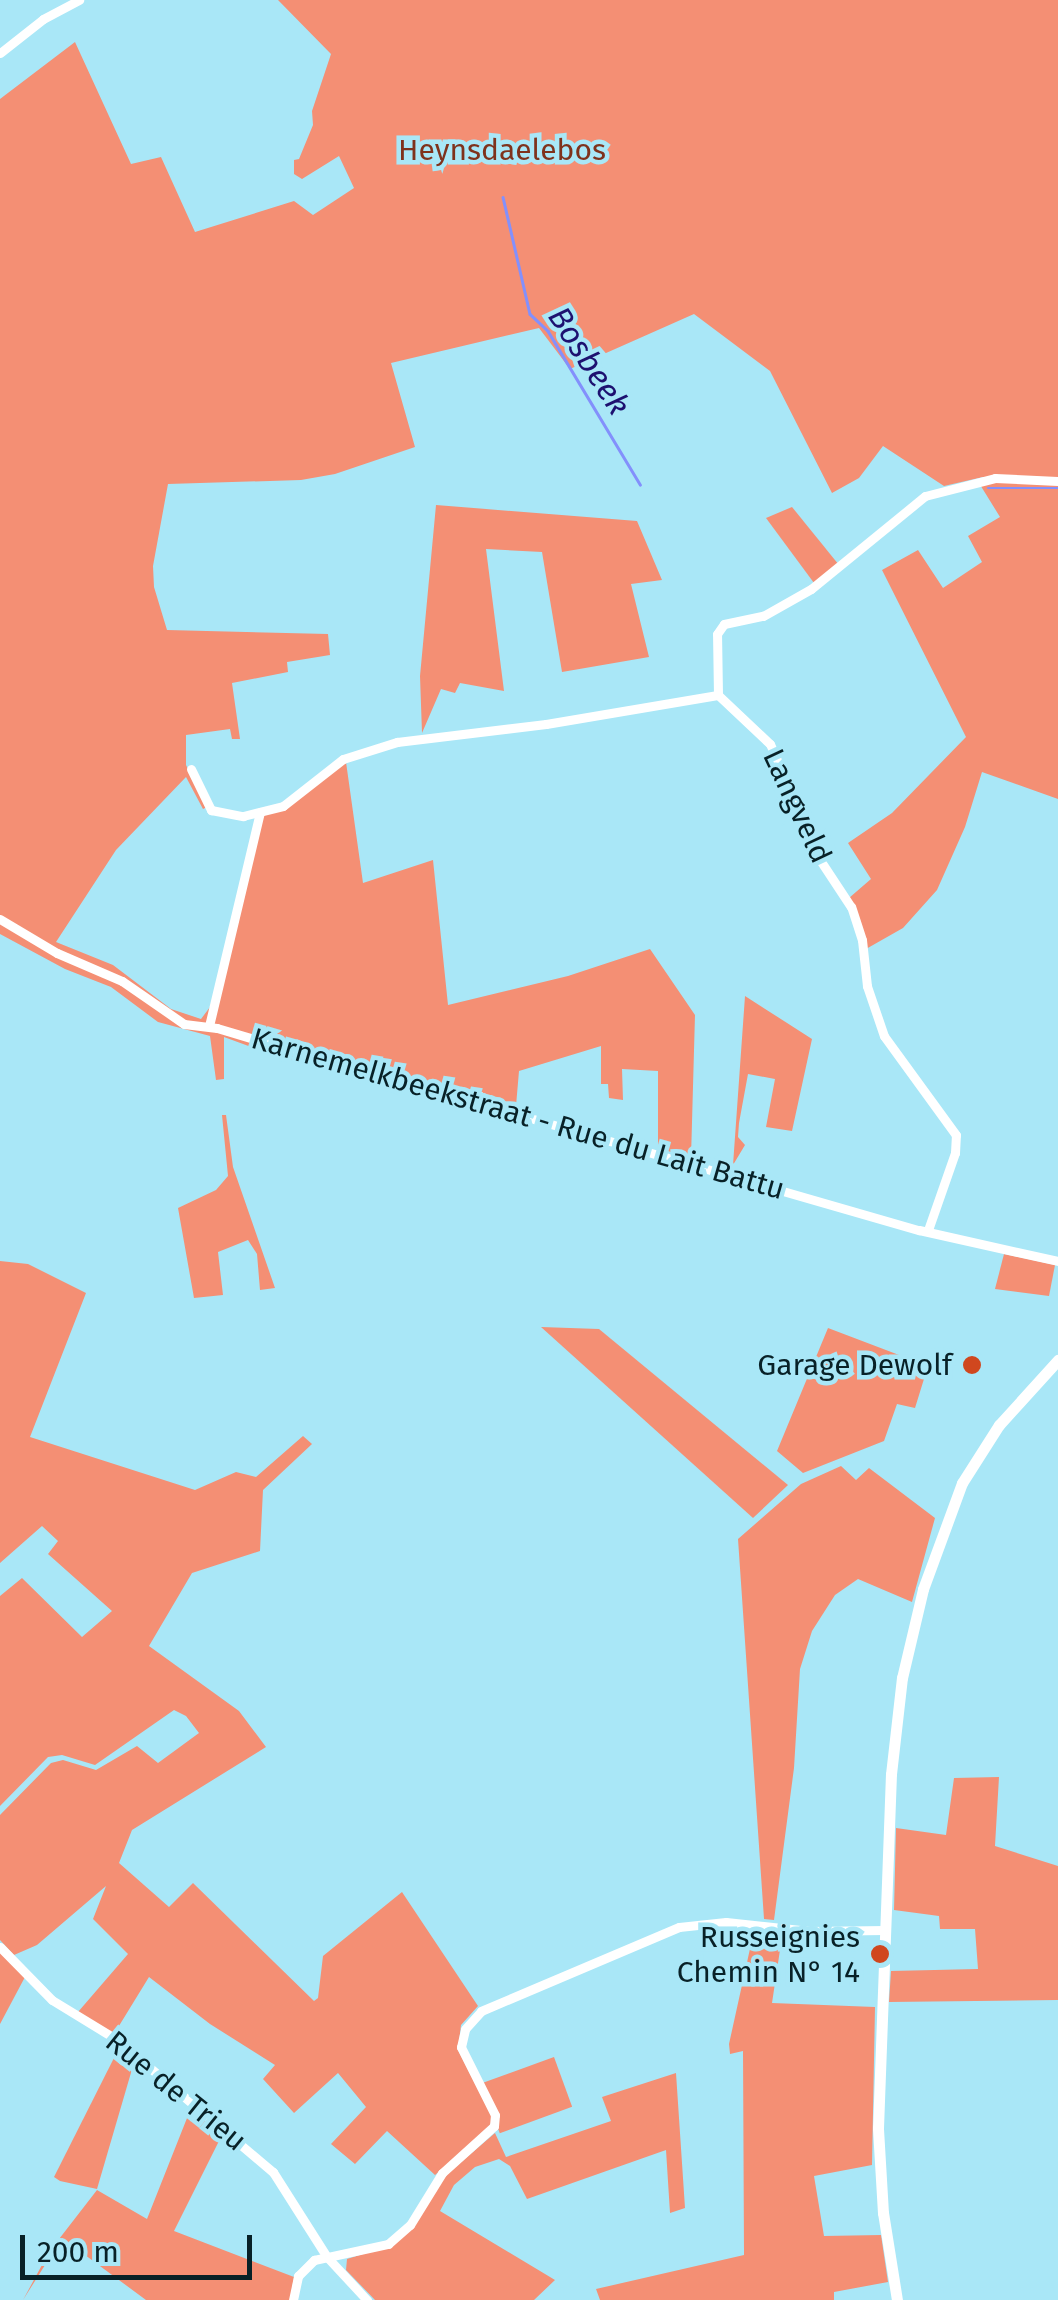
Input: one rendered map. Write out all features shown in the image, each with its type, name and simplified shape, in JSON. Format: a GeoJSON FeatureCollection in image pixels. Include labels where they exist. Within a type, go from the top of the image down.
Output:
{"type":"FeatureCollection","features":[{"type":"Feature","properties":{"kind":"street"},"geometry":{"type":"LineString","coordinates":[[0,53],[43,19],[79,0]]}},
{"type":"Feature","properties":{"kind":"street"},"geometry":{"type":"LineString","coordinates":[[191,768],[211,810],[232,817],[288,804],[343,759],[397,742],[546,724],[718,695],[720,626],[764,616],[812,588],[850,562],[926,496],[994,478],[1058,481]]}},
{"type":"Feature","properties":{"kind":"street","name":"Langveld"},"geometry":{"type":"LineString","coordinates":[[718,695],[770,744],[820,860],[851,907],[881,1030],[956,1135],[955,1153],[928,1230]]}},
{"type":"Feature","properties":{"kind":"street"},"geometry":{"type":"LineString","coordinates":[[208,1026],[260,812]]}},
{"type":"Feature","properties":{"kind":"street","name":"Karnemelkbeekstraat - Rue du Lait Battu"},"geometry":{"type":"LineString","coordinates":[[0,919],[56,953],[129,985],[174,1021],[208,1026],[404,1084],[480,1096],[523,1116],[928,1230],[1058,1261]]}},
{"type":"Feature","properties":{"kind":"street"},"geometry":{"type":"LineString","coordinates":[[898,2300],[878,2154],[894,1734],[923,1589],[968,1471],[1000,1425],[1058,1360]]}},
{"type":"Feature","properties":{"kind":"street"},"geometry":{"type":"LineString","coordinates":[[293,2300],[298,2276],[314,2260],[388,2244],[410,2225],[442,2173],[494,2126],[494,2115],[461,2045],[468,2024],[486,2007],[678,1927],[726,1922],[810,1930],[885,1930]]}},
{"type":"Feature","properties":{"kind":"street","name":"Rue de Trieu"},"geometry":{"type":"LineString","coordinates":[[0,1947],[52,2000],[116,2039],[260,2159],[303,2213],[328,2257],[367,2300]]}},
{"type":"Feature","properties":{"kind":"green space","name":"Heynsdaelebos"},"geometry":{"type":"Polygon","coordinates":[[[278,0],[1058,0],[1058,479],[983,477],[944,486],[883,446],[859,478],[832,493],[770,371],[694,314],[570,369],[539,328],[391,363],[415,447],[335,474],[301,480],[168,484],[153,566],[154,587],[167,630],[328,634],[330,655],[287,662],[288,672],[232,683],[240,739],[232,739],[230,729],[186,735],[186,765],[207,807],[203,809],[186,777],[116,850],[56,942],[113,965],[171,1009],[201,1019],[210,1007],[262,816],[284,809],[346,762],[363,883],[433,860],[448,1005],[568,976],[650,949],[695,1015],[691,1158],[658,1148],[658,1071],[622,1069],[623,1100],[609,1098],[608,1084],[601,1084],[601,1046],[519,1071],[516,1106],[470,1090],[402,1082],[298,1051],[298,1064],[224,1037],[224,1079],[216,1080],[210,1036],[158,1022],[111,987],[65,969],[0,934],[0,99],[75,42],[131,164],[161,157],[195,232],[294,201],[313,215],[354,188],[339,156],[302,179],[294,174],[294,160],[299,159],[313,125],[312,111],[331,54],[278,0]]]}},
{"type":"Feature","properties":{"kind":"green space"},"geometry":{"type":"Polygon","coordinates":[[[979,483],[1058,485],[1058,799],[982,772],[965,827],[937,890],[903,928],[866,949],[849,898],[871,879],[848,843],[892,813],[966,737],[882,570],[918,550],[943,588],[982,562],[968,536],[1000,517],[979,483]]]}},
{"type":"Feature","properties":{"kind":"green space"},"geometry":{"type":"Polygon","coordinates":[[[436,505],[637,521],[662,580],[631,584],[649,657],[562,672],[542,552],[486,549],[504,691],[460,683],[455,693],[441,689],[422,733],[420,676],[436,505]]]}},
{"type":"Feature","properties":{"kind":"green space"},"geometry":{"type":"Polygon","coordinates":[[[792,507],[839,565],[814,583],[766,518],[792,507]]]}},
{"type":"Feature","properties":{"kind":"green space"},"geometry":{"type":"Polygon","coordinates":[[[745,996],[812,1039],[792,1131],[766,1127],[775,1079],[748,1074],[738,1137],[745,1145],[733,1165],[745,996]]]}},
{"type":"Feature","properties":{"kind":"green space"},"geometry":{"type":"Polygon","coordinates":[[[222,1115],[226,1115],[233,1167],[275,1288],[260,1290],[257,1254],[248,1240],[218,1252],[223,1295],[194,1298],[178,1208],[216,1190],[228,1176],[222,1115]]]}},
{"type":"Feature","properties":{"kind":"green space"},"geometry":{"type":"Polygon","coordinates":[[[1004,1254],[1055,1265],[1049,1296],[995,1289],[1004,1254]]]}},
{"type":"Feature","properties":{"kind":"green space"},"geometry":{"type":"Polygon","coordinates":[[[0,1261],[28,1264],[86,1293],[30,1437],[195,1490],[236,1472],[256,1477],[303,1436],[312,1444],[263,1490],[260,1551],[192,1573],[149,1646],[239,1711],[266,1747],[132,1830],[119,1863],[169,1907],[193,1883],[314,2001],[318,1998],[323,1956],[402,1892],[478,2006],[461,2025],[458,2050],[493,2119],[488,2129],[435,2175],[387,2131],[355,2164],[331,2144],[366,2107],[338,2073],[294,2113],[263,2079],[275,2065],[210,2024],[149,1977],[114,2034],[78,2012],[128,1954],[93,1919],[106,1886],[37,1945],[14,1955],[0,1940],[0,1815],[51,1763],[63,1760],[96,1770],[137,1746],[158,1763],[199,1733],[186,1716],[174,1710],[95,1765],[62,1755],[48,1757],[0,1806],[0,1596],[22,1578],[82,1637],[112,1611],[48,1554],[58,1541],[42,1526],[0,1563],[0,1261]]]}},
{"type":"Feature","properties":{"kind":"green space"},"geometry":{"type":"Polygon","coordinates":[[[541,1327],[599,1329],[788,1485],[753,1518],[541,1327]]]}},
{"type":"Feature","properties":{"kind":"green space"},"geometry":{"type":"Polygon","coordinates":[[[828,1328],[928,1366],[915,1408],[897,1404],[884,1441],[803,1473],[777,1451],[828,1328]]]}},
{"type":"Feature","properties":{"kind":"green space"},"geometry":{"type":"Polygon","coordinates":[[[841,1466],[856,1480],[869,1468],[935,1518],[912,1602],[858,1579],[835,1595],[812,1631],[800,1669],[794,1768],[774,1920],[764,1919],[738,1539],[801,1484],[841,1466]]]}},
{"type":"Feature","properties":{"kind":"green space"},"geometry":{"type":"Polygon","coordinates":[[[999,1777],[995,1846],[1058,1866],[1058,2000],[889,2002],[891,1971],[978,1969],[975,1929],[940,1929],[939,1916],[894,1910],[896,1828],[946,1835],[954,1778],[999,1777]]]}},
{"type":"Feature","properties":{"kind":"green space"},"geometry":{"type":"Polygon","coordinates":[[[755,1926],[783,1930],[772,2003],[875,2007],[872,2165],[814,2176],[824,2236],[881,2235],[888,2282],[834,2292],[834,2300],[600,2300],[596,2289],[744,2255],[743,2051],[730,2054],[729,2044],[755,1926]]]}},
{"type":"Feature","properties":{"kind":"green space"},"geometry":{"type":"Polygon","coordinates":[[[0,1951],[25,1977],[0,2024],[0,1951]]]}},
{"type":"Feature","properties":{"kind":"green space"},"geometry":{"type":"Polygon","coordinates":[[[120,2046],[135,2059],[97,2189],[60,2181],[54,2177],[120,2046]]]}},
{"type":"Feature","properties":{"kind":"green space"},"geometry":{"type":"Polygon","coordinates":[[[554,2057],[572,2107],[500,2133],[482,2083],[554,2057]]]}},
{"type":"Feature","properties":{"kind":"green space"},"geometry":{"type":"Polygon","coordinates":[[[676,2073],[685,2208],[670,2213],[666,2150],[527,2199],[510,2166],[499,2159],[475,2167],[454,2185],[440,2211],[555,2280],[534,2300],[375,2300],[346,2270],[347,2259],[389,2246],[418,2220],[445,2176],[495,2133],[506,2157],[611,2121],[602,2097],[676,2073]]]}},
{"type":"Feature","properties":{"kind":"green space"},"geometry":{"type":"Polygon","coordinates":[[[191,2108],[222,2135],[174,2231],[294,2277],[290,2300],[146,2300],[62,2238],[23,2300],[49,2252],[97,2190],[147,2219],[191,2108]]]}},
{"type":"Feature","properties":{"kind":"waterway","name":"Bosbeek"},"geometry":{"type":"LineString","coordinates":[[503,197],[530,314],[548,331],[640,484]]}},
{"type":"Feature","properties":{"kind":"waterway","name":"Bosbeek"},"geometry":{"type":"LineString","coordinates":[[988,488],[1058,488]]}},
{"type":"Feature","properties":{"kind":"place","name":"Garage Dewolf"},"geometry":{"type":"Point","coordinates":[972,1365]}},
{"type":"Feature","properties":{"kind":"place","name":"Russeignies Chemin N° 14"},"geometry":{"type":"Point","coordinates":[880,1954]}}]}
